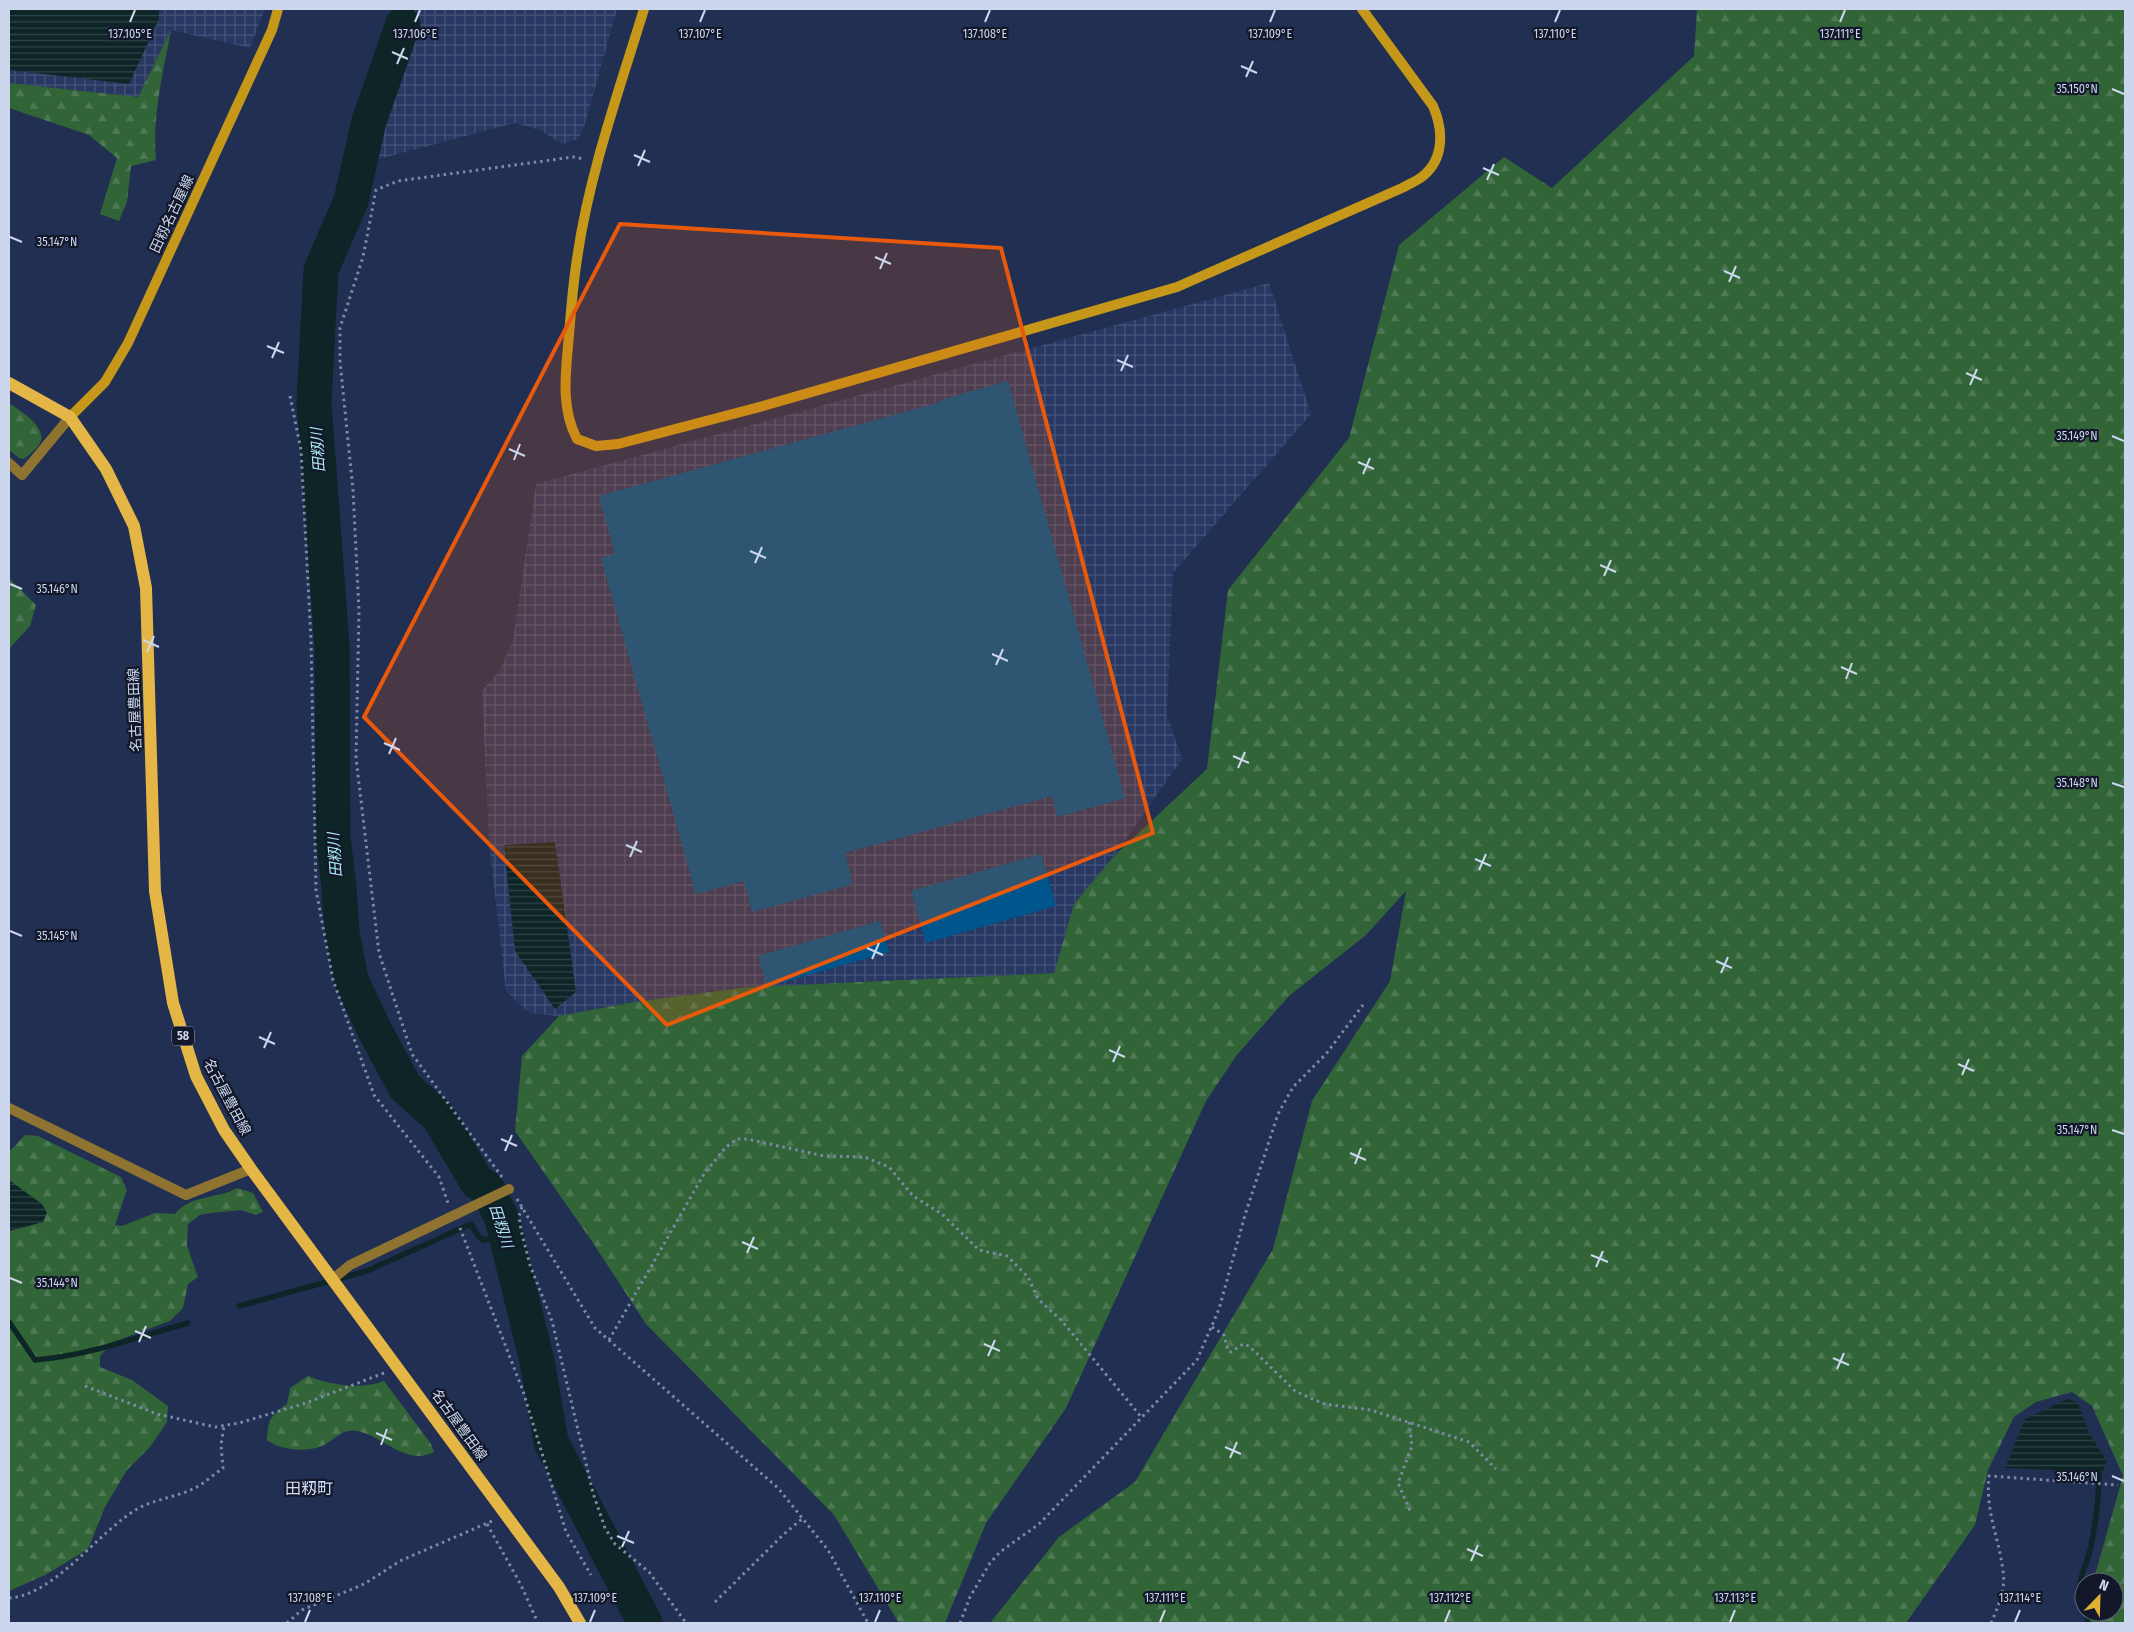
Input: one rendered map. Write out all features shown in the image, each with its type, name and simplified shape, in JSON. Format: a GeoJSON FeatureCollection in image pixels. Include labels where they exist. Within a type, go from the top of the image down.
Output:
{"type":"FeatureCollection","features":[{"type":"Feature","properties":{"kind":"main road","name":"名古屋豊田線"},"geometry":{"type":"LineString","coordinates":[[9,383],[70,417],[106,469],[134,526],[146,588],[155,891],[173,1002],[196,1076],[224,1130],[251,1169],[560,1588],[580,1623]]}},
{"type":"Feature","properties":{"kind":"street","name":"田籾名古屋線"},"geometry":{"type":"LineString","coordinates":[[70,417],[104,382],[128,343],[272,30],[278,9]]}},
{"type":"Feature","properties":{"kind":"street"},"geometry":{"type":"LineString","coordinates":[[644,9],[598,161],[577,257],[566,371],[566,406],[569,423],[577,439],[596,446],[618,444],[763,406],[1177,287],[1402,188],[1424,176],[1435,160],[1441,144],[1440,122],[1433,106],[1362,9]]}},
{"type":"Feature","properties":{"kind":"street"},"geometry":{"type":"LineString","coordinates":[[9,463],[22,475],[70,417]]}},
{"type":"Feature","properties":{"kind":"street"},"geometry":{"type":"LineString","coordinates":[[9,1108],[186,1195],[251,1169]]}},
{"type":"Feature","properties":{"kind":"street"},"geometry":{"type":"LineString","coordinates":[[333,1279],[350,1265],[509,1189]]}},
{"type":"Feature","properties":{"kind":"path"},"geometry":{"type":"LineString","coordinates":[[598,161],[573,157],[398,181],[376,190],[363,257],[340,328],[340,361],[353,490],[359,611],[356,758],[379,953],[412,1054],[495,1164],[595,1328],[778,1488],[828,1550],[868,1623]]}},
{"type":"Feature","properties":{"kind":"path"},"geometry":{"type":"LineString","coordinates":[[290,396],[301,450],[311,640],[316,890],[333,980],[374,1095],[439,1177],[458,1215]]}},
{"type":"Feature","properties":{"kind":"path"},"geometry":{"type":"LineString","coordinates":[[960,1623],[970,1597],[990,1563],[1000,1552],[1040,1524],[1197,1360],[1212,1326],[1278,1114],[1293,1087],[1326,1054],[1363,1005]]}},
{"type":"Feature","properties":{"kind":"path"},"geometry":{"type":"LineString","coordinates":[[609,1340],[704,1174],[726,1147],[737,1139],[747,1139],[824,1156],[864,1157],[889,1167],[913,1196],[942,1214],[979,1250],[1007,1256],[1028,1277],[1038,1299],[1062,1321],[1142,1418]]}},
{"type":"Feature","properties":{"kind":"path"},"geometry":{"type":"LineString","coordinates":[[522,1207],[519,1216],[525,1247],[552,1322],[593,1493],[605,1528],[615,1544],[649,1572],[686,1623]]}},
{"type":"Feature","properties":{"kind":"path"},"geometry":{"type":"LineString","coordinates":[[464,1236],[523,1391],[566,1532],[591,1575]]}},
{"type":"Feature","properties":{"kind":"path"},"geometry":{"type":"LineString","coordinates":[[1212,1326],[1224,1336],[1228,1351],[1232,1352],[1243,1344],[1249,1346],[1295,1392],[1324,1404],[1371,1410],[1469,1442],[1496,1469]]}},
{"type":"Feature","properties":{"kind":"path"},"geometry":{"type":"LineString","coordinates":[[85,1386],[157,1414],[215,1427],[239,1423],[306,1403],[398,1368]]}},
{"type":"Feature","properties":{"kind":"path"},"geometry":{"type":"LineString","coordinates":[[1409,1422],[1412,1446],[1398,1483],[1411,1513]]}},
{"type":"Feature","properties":{"kind":"path"},"geometry":{"type":"LineString","coordinates":[[9,1598],[32,1591],[66,1569],[100,1537],[138,1509],[196,1488],[223,1468],[221,1445],[224,1426]]}},
{"type":"Feature","properties":{"kind":"path"},"geometry":{"type":"LineString","coordinates":[[1991,1623],[2002,1597],[2004,1572],[1989,1513],[1987,1490],[1989,1476],[2118,1485]]}},
{"type":"Feature","properties":{"kind":"path"},"geometry":{"type":"LineString","coordinates":[[287,1623],[302,1610],[364,1584],[400,1561],[506,1514]]}},
{"type":"Feature","properties":{"kind":"path"},"geometry":{"type":"LineString","coordinates":[[715,1602],[784,1534],[803,1518]]}},
{"type":"Feature","properties":{"kind":"path"},"geometry":{"type":"LineString","coordinates":[[487,1523],[521,1585],[538,1623]]}},
{"type":"Feature","properties":{"kind":"highlighted area"},"geometry":{"type":"Polygon","coordinates":[[[620,224],[1001,248],[1153,833],[667,1025],[364,717],[620,224]]]}},
{"type":"Feature","properties":{"kind":"shaded area"},"geometry":{"type":"Polygon","coordinates":[[[9,9],[265,9],[250,48],[171,30],[138,97],[9,83],[9,9]]]}},
{"type":"Feature","properties":{"kind":"shaded area"},"geometry":{"type":"Polygon","coordinates":[[[9,9],[159,9],[159,19],[129,84],[9,70],[9,9]]]}},
{"type":"Feature","properties":{"kind":"shaded area"},"geometry":{"type":"Polygon","coordinates":[[[404,9],[617,9],[584,127],[578,139],[562,144],[540,130],[515,123],[375,160],[418,16],[404,9]]]}},
{"type":"Feature","properties":{"kind":"shaded area"},"geometry":{"type":"Polygon","coordinates":[[[1269,283],[1311,414],[1173,573],[1167,715],[1182,759],[1114,856],[1074,904],[1054,973],[749,987],[634,1002],[559,1016],[529,1013],[506,991],[489,842],[482,690],[499,672],[513,640],[536,484],[1269,283]]]}},
{"type":"Feature","properties":{"kind":"shaded area"},"geometry":{"type":"Polygon","coordinates":[[[555,842],[576,992],[555,1009],[515,951],[504,845],[555,842]]]}},
{"type":"Feature","properties":{"kind":"shaded area"},"geometry":{"type":"Polygon","coordinates":[[[9,1180],[42,1204],[47,1213],[43,1222],[9,1231],[9,1180]]]}},
{"type":"Feature","properties":{"kind":"shaded area"},"geometry":{"type":"Polygon","coordinates":[[[2067,1399],[2077,1402],[2089,1433],[2107,1461],[2103,1472],[2005,1468],[2025,1419],[2067,1399]]]}},
{"type":"Feature","properties":{"kind":"green space"},"geometry":{"type":"Polygon","coordinates":[[[1697,9],[2125,9],[2125,1623],[2086,1623],[2124,1622],[2124,1572],[2096,1572],[2123,1476],[2092,1406],[2072,1392],[2036,1402],[2014,1417],[1988,1470],[1975,1525],[1906,1623],[990,1623],[1059,1537],[1135,1482],[1273,1249],[1312,1101],[1390,981],[1406,891],[1366,935],[1289,996],[1236,1056],[1206,1101],[1066,1408],[986,1523],[945,1623],[899,1623],[834,1515],[646,1324],[591,1240],[515,1131],[522,1056],[559,1016],[634,1002],[749,987],[1054,973],[1074,904],[1114,856],[1207,769],[1228,590],[1349,438],[1399,245],[1504,157],[1552,188],[1694,56],[1697,9]]]}},
{"type":"Feature","properties":{"kind":"green space"},"geometry":{"type":"Polygon","coordinates":[[[171,30],[157,111],[156,160],[131,166],[127,202],[119,221],[100,214],[117,158],[89,135],[9,108],[9,83],[138,97],[171,30]]]}},
{"type":"Feature","properties":{"kind":"green space"},"geometry":{"type":"Polygon","coordinates":[[[9,403],[26,415],[40,432],[41,439],[39,445],[24,459],[19,458],[9,450],[9,403]]]}},
{"type":"Feature","properties":{"kind":"green space"},"geometry":{"type":"Polygon","coordinates":[[[9,578],[36,605],[30,626],[9,649],[9,578]]]}},
{"type":"Feature","properties":{"kind":"green space"},"geometry":{"type":"Polygon","coordinates":[[[25,1135],[38,1136],[121,1177],[127,1190],[115,1225],[122,1226],[155,1213],[175,1214],[188,1203],[237,1188],[253,1193],[263,1212],[256,1215],[241,1210],[211,1213],[200,1215],[188,1224],[187,1246],[198,1277],[188,1284],[183,1308],[170,1321],[113,1342],[100,1356],[100,1367],[132,1380],[168,1406],[167,1422],[150,1447],[127,1470],[105,1507],[88,1549],[47,1574],[9,1591],[9,1231],[42,1222],[42,1204],[9,1181],[9,1152],[25,1135]]]}},
{"type":"Feature","properties":{"kind":"green space"},"geometry":{"type":"Polygon","coordinates":[[[308,1376],[326,1382],[356,1386],[376,1384],[384,1381],[431,1444],[434,1452],[424,1456],[414,1456],[356,1431],[341,1434],[324,1445],[313,1449],[285,1448],[267,1440],[269,1423],[273,1415],[287,1404],[290,1388],[308,1376]]]}},
{"type":"Feature","properties":{"kind":"building"},"geometry":{"type":"Polygon","coordinates":[[[1008,381],[1125,798],[1057,817],[1052,796],[845,853],[853,884],[752,912],[744,881],[696,894],[601,558],[615,554],[599,496],[941,402],[940,400],[1008,381]]]}},
{"type":"Feature","properties":{"kind":"building"},"geometry":{"type":"Polygon","coordinates":[[[1041,854],[1056,906],[926,943],[911,891],[1041,854]]]}},
{"type":"Feature","properties":{"kind":"building"},"geometry":{"type":"Polygon","coordinates":[[[880,921],[889,952],[767,987],[758,956],[880,921]]]}},
{"type":"Feature","properties":{"kind":"waterway","name":"田籾川"},"geometry":{"type":"LineString","coordinates":[[403,24],[369,121],[351,201],[321,270],[314,402],[332,646],[333,838],[342,932],[351,980],[375,1031],[405,1087],[438,1116],[477,1182],[487,1188],[502,1219],[537,1361],[551,1442],[645,1623]]}},
{"type":"Feature","properties":{"kind":"waterway"},"geometry":{"type":"LineString","coordinates":[[239,1306],[367,1271],[471,1224],[478,1236],[483,1240],[505,1236]]}},
{"type":"Feature","properties":{"kind":"waterway"},"geometry":{"type":"LineString","coordinates":[[9,1322],[35,1360],[93,1350],[188,1323]]}},
{"type":"Feature","properties":{"kind":"waterway"},"geometry":{"type":"LineString","coordinates":[[2083,1572],[2091,1546],[2098,1500],[2099,1472]]}},
{"type":"Feature","properties":{"kind":"district","name":"田籾町"},"geometry":{"type":"Point","coordinates":[309,1488]}}]}
